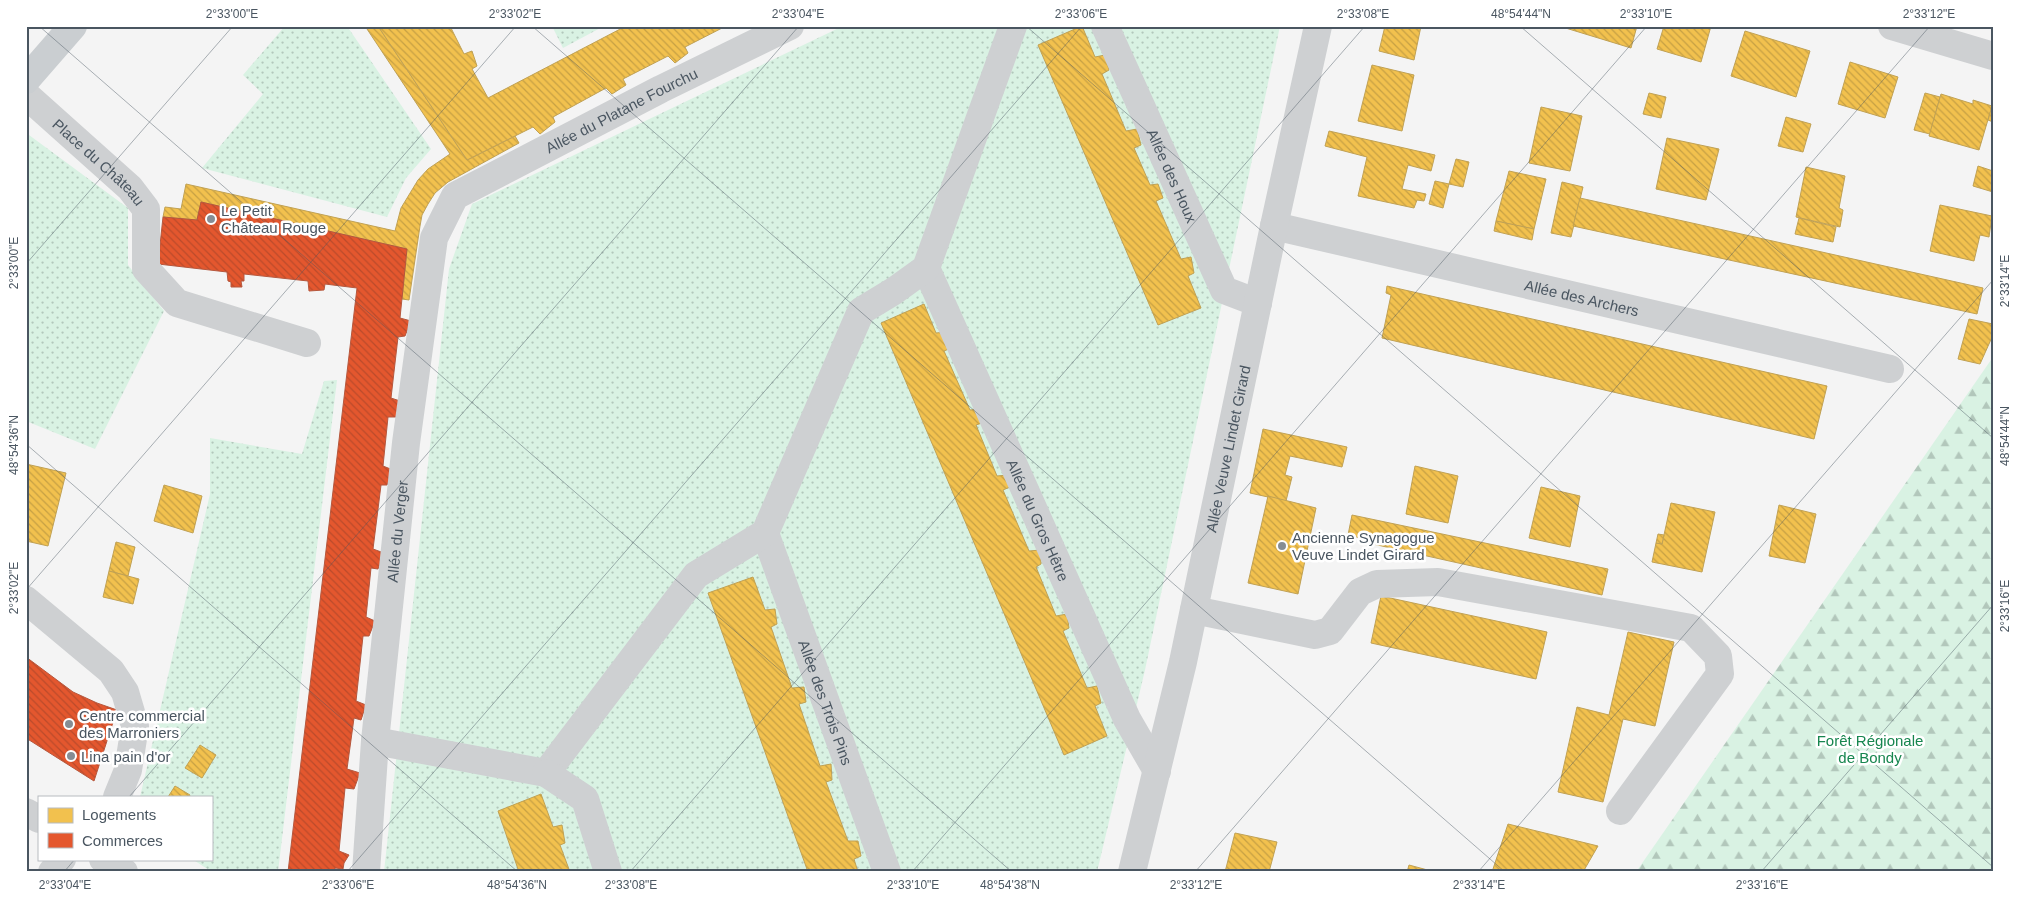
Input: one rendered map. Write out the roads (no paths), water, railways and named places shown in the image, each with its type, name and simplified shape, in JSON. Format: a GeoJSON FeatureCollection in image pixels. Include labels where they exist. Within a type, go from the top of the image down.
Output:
{"type":"FeatureCollection","features":[{"type":"Feature","properties":{"kind":"main road"},"geometry":{"type":"LineString","coordinates":[[26,80],[73,26]]}},
{"type":"Feature","properties":{"kind":"street","name":"Allée du Platane Fourchu"},"geometry":{"type":"LineString","coordinates":[[455,196],[661,89],[790,26]]}},
{"type":"Feature","properties":{"kind":"street"},"geometry":{"type":"LineString","coordinates":[[546,773],[696,575],[765,533],[861,311],[894,291],[926,268],[1013,26]]}},
{"type":"Feature","properties":{"kind":"street","name":"Allée des Houx"},"geometry":{"type":"LineString","coordinates":[[1105,26],[1224,290],[1258,303]]}},
{"type":"Feature","properties":{"kind":"street","name":"Allée Veuve Lindet Girard"},"geometry":{"type":"LineString","coordinates":[[1132,872],[1194,610],[1274,226],[1318,26]]}},
{"type":"Feature","properties":{"kind":"street"},"geometry":{"type":"LineString","coordinates":[[1892,26],[1993,56]]}},
{"type":"Feature","properties":{"kind":"street","name":"Place du Château"},"geometry":{"type":"LineString","coordinates":[[26,95],[130,188],[146,209],[146,269],[177,303],[307,343]]}},
{"type":"Feature","properties":{"kind":"street","name":"Allée du Verger"},"geometry":{"type":"LineString","coordinates":[[366,872],[375,742],[406,443],[434,238],[455,196]]}},
{"type":"Feature","properties":{"kind":"street","name":"Allée des Archers"},"geometry":{"type":"LineString","coordinates":[[1274,226],[1890,369]]}},
{"type":"Feature","properties":{"kind":"street","name":"Allée du Gros Hêtre"},"geometry":{"type":"LineString","coordinates":[[926,268],[1127,719],[1157,771]]}},
{"type":"Feature","properties":{"kind":"street","name":"Allée des Trois Pins"},"geometry":{"type":"LineString","coordinates":[[765,533],[887,872]]}},
{"type":"Feature","properties":{"kind":"street"},"geometry":{"type":"LineString","coordinates":[[1194,610],[1315,635],[1330,631],[1360,592],[1377,584],[1438,582],[1691,628],[1718,656],[1720,674],[1620,812]]}},
{"type":"Feature","properties":{"kind":"street"},"geometry":{"type":"LineString","coordinates":[[26,600],[111,671],[126,692],[135,726],[128,770],[117,796]]}},
{"type":"Feature","properties":{"kind":"street"},"geometry":{"type":"LineString","coordinates":[[375,742],[546,773],[585,799],[608,872]]}},
{"type":"Feature","properties":{"kind":"street"},"geometry":{"type":"LineString","coordinates":[[26,812],[38,819]]}},
{"type":"Feature","properties":{"kind":"street"},"geometry":{"type":"LineString","coordinates":[[52,872],[61,860]]}},
{"type":"Feature","properties":{"kind":"street"},"geometry":{"type":"LineString","coordinates":[[105,860],[124,872]]}},
{"type":"Feature","properties":{"kind":"place","name":"Le Petit Château Rouge"},"geometry":{"type":"Point","coordinates":[211,219]}},
{"type":"Feature","properties":{"kind":"place","name":"Ancienne Synagogue Veuve Lindet Girard"},"geometry":{"type":"Point","coordinates":[1282,546]}},
{"type":"Feature","properties":{"kind":"place","name":"Centre commercial des Marroniers"},"geometry":{"type":"Point","coordinates":[69,724]}},
{"type":"Feature","properties":{"kind":"place","name":"Lina pain d'or"},"geometry":{"type":"Point","coordinates":[71,756]}},
{"type":"Feature","properties":{"kind":"park label","name":"Forêt Régionale de Bondy"},"geometry":{"type":"Point","coordinates":[1870,748]}}]}
